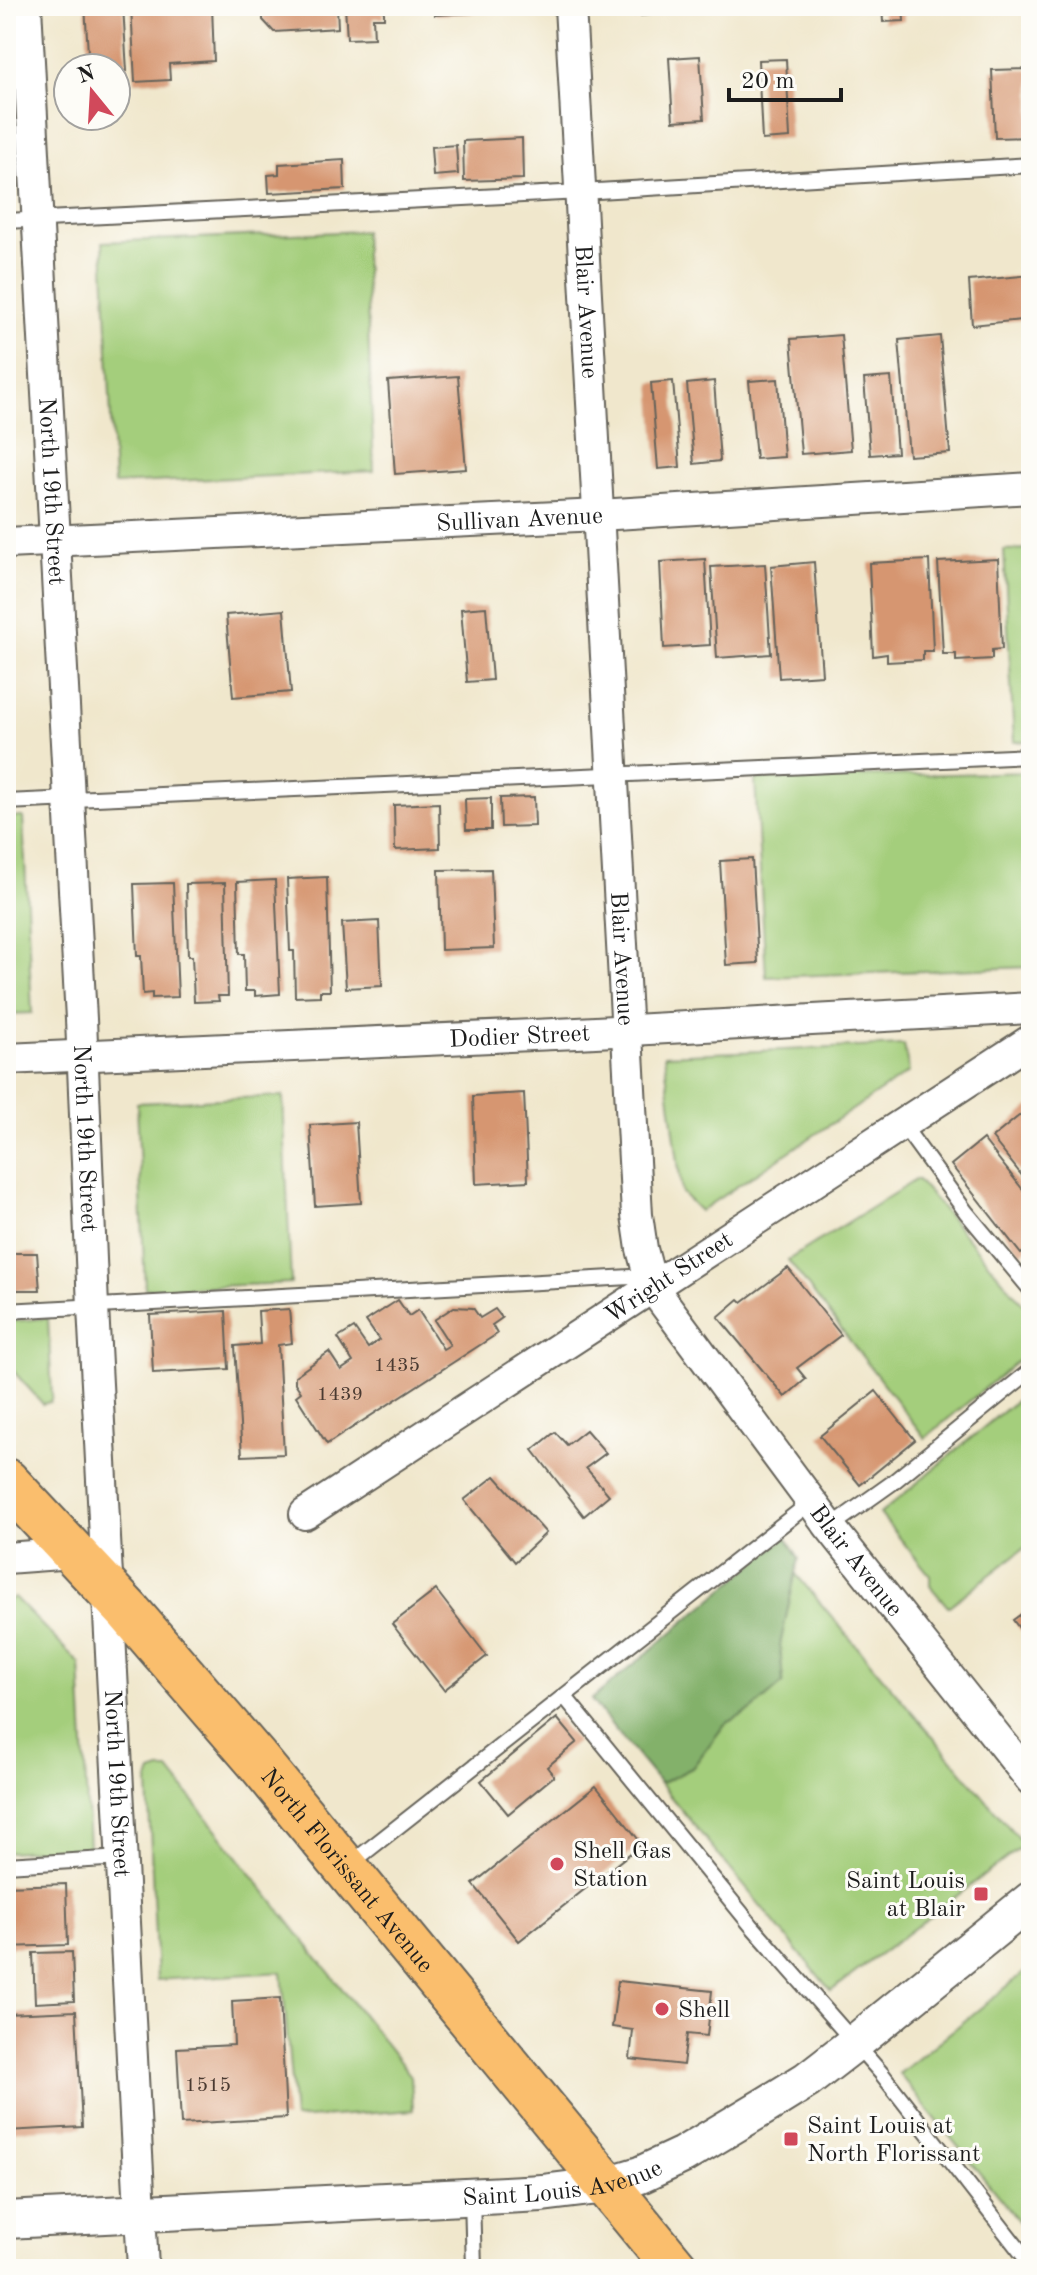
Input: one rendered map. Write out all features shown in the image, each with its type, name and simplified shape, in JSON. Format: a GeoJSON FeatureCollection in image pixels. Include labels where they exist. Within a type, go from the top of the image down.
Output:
{"type":"FeatureCollection","features":[{"type":"Feature","properties":{"kind":"main road","name":"North Florissant Avenue"},"geometry":{"type":"LineString","coordinates":[[6,1481],[109,1591],[247,1748],[676,2269]]}},
{"type":"Feature","properties":{"kind":"street","name":"North 19th Street"},"geometry":{"type":"LineString","coordinates":[[26,6],[83,1055],[93,1307],[143,2269]]}},
{"type":"Feature","properties":{"kind":"street","name":"Blair Avenue"},"geometry":{"type":"LineString","coordinates":[[570,6],[626,1030],[637,1215],[642,1249],[651,1281],[811,1502],[1031,1780]]}},
{"type":"Feature","properties":{"kind":"street","name":"Sullivan Avenue"},"geometry":{"type":"LineString","coordinates":[[6,543],[599,515],[1031,488]]}},
{"type":"Feature","properties":{"kind":"street","name":"Dodier Street"},"geometry":{"type":"LineString","coordinates":[[6,1059],[1031,1008]]}},
{"type":"Feature","properties":{"kind":"street","name":"Wright Street"},"geometry":{"type":"LineString","coordinates":[[305,1514],[651,1281],[1031,1040]]}},
{"type":"Feature","properties":{"kind":"street"},"geometry":{"type":"LineString","coordinates":[[6,1558],[73,1553]]}},
{"type":"Feature","properties":{"kind":"street","name":"Saint Louis Avenue"},"geometry":{"type":"LineString","coordinates":[[6,2220],[577,2190],[640,2175],[683,2155],[797,2086],[1031,1900]]}},
{"type":"Feature","properties":{"kind":"lane"},"geometry":{"type":"LineString","coordinates":[[6,221],[581,192],[1031,165]]}},
{"type":"Feature","properties":{"kind":"lane"},"geometry":{"type":"LineString","coordinates":[[6,802],[1031,756]]}},
{"type":"Feature","properties":{"kind":"lane"},"geometry":{"type":"LineString","coordinates":[[902,1124],[966,1212],[1031,1290]]}},
{"type":"Feature","properties":{"kind":"lane"},"geometry":{"type":"LineString","coordinates":[[6,1311],[651,1281]]}},
{"type":"Feature","properties":{"kind":"lane"},"geometry":{"type":"LineString","coordinates":[[830,1527],[892,1483],[1031,1370]]}},
{"type":"Feature","properties":{"kind":"lane"},"geometry":{"type":"LineString","coordinates":[[347,1867],[811,1502]]}},
{"type":"Feature","properties":{"kind":"lane"},"geometry":{"type":"LineString","coordinates":[[565,1697],[751,1925],[856,2042],[1031,2265]]}},
{"type":"Feature","properties":{"kind":"lane"},"geometry":{"type":"LineString","coordinates":[[6,1865],[122,1858]]}},
{"type":"Feature","properties":{"kind":"lane"},"geometry":{"type":"LineString","coordinates":[[472,2197],[474,2269]]}},
{"type":"Feature","properties":{"kind":"green space"},"geometry":{"type":"Polygon","coordinates":[[[364,231],[374,471],[114,484],[103,242],[364,231]]]}},
{"type":"Feature","properties":{"kind":"green space"},"geometry":{"type":"Polygon","coordinates":[[[1031,549],[1031,741],[1014,742],[1004,550],[1031,549]]]}},
{"type":"Feature","properties":{"kind":"green space"},"geometry":{"type":"Polygon","coordinates":[[[1031,772],[1031,967],[766,977],[755,779],[1031,772]]]}},
{"type":"Feature","properties":{"kind":"green space"},"geometry":{"type":"Polygon","coordinates":[[[6,817],[23,817],[32,1013],[6,1014],[6,817]]]}},
{"type":"Feature","properties":{"kind":"green space"},"geometry":{"type":"Polygon","coordinates":[[[904,1045],[909,1072],[700,1211],[682,1193],[664,1055],[904,1045]]]}},
{"type":"Feature","properties":{"kind":"green space"},"geometry":{"type":"Polygon","coordinates":[[[283,1096],[291,1283],[145,1289],[137,1103],[283,1096]]]}},
{"type":"Feature","properties":{"kind":"green space"},"geometry":{"type":"Polygon","coordinates":[[[917,1179],[1031,1313],[1031,1350],[925,1438],[788,1260],[917,1179]]]}},
{"type":"Feature","properties":{"kind":"green space"},"geometry":{"type":"Polygon","coordinates":[[[48,1318],[52,1396],[50,1402],[43,1404],[6,1363],[6,1322],[48,1318]]]}},
{"type":"Feature","properties":{"kind":"green space"},"geometry":{"type":"Polygon","coordinates":[[[1031,1388],[1031,1543],[948,1607],[930,1586],[930,1575],[880,1514],[1031,1388]]]}},
{"type":"Feature","properties":{"kind":"green space"},"geometry":{"type":"Polygon","coordinates":[[[786,1537],[799,1558],[780,1645],[783,1683],[752,1710],[725,1724],[692,1768],[660,1784],[591,1700],[786,1537]]]}},
{"type":"Feature","properties":{"kind":"green space"},"geometry":{"type":"Polygon","coordinates":[[[795,1573],[1024,1845],[831,1991],[660,1784],[692,1768],[725,1724],[752,1710],[783,1683],[780,1645],[795,1573]]]}},
{"type":"Feature","properties":{"kind":"green space"},"geometry":{"type":"Polygon","coordinates":[[[14,1597],[80,1664],[89,1848],[6,1852],[6,1602],[14,1597]]]}},
{"type":"Feature","properties":{"kind":"green space"},"geometry":{"type":"Polygon","coordinates":[[[169,1770],[411,2076],[413,2110],[294,2119],[282,1972],[157,1980],[148,1784],[152,1773],[169,1770]]]}},
{"type":"Feature","properties":{"kind":"green space"},"geometry":{"type":"Polygon","coordinates":[[[1031,1967],[1031,2223],[1024,2228],[899,2074],[1031,1967]]]}},
{"type":"Feature","properties":{"kind":"building"},"geometry":{"type":"Polygon","coordinates":[[[85,6],[123,6],[126,52],[88,52],[85,6]]]}},
{"type":"Feature","properties":{"kind":"building"},"geometry":{"type":"Polygon","coordinates":[[[131,6],[212,6],[214,61],[169,64],[170,80],[135,82],[131,6]]]}},
{"type":"Feature","properties":{"kind":"building"},"geometry":{"type":"Polygon","coordinates":[[[263,6],[337,6],[338,28],[274,32],[263,20],[263,6]]]}},
{"type":"Feature","properties":{"kind":"building"},"geometry":{"type":"Polygon","coordinates":[[[345,6],[384,6],[384,18],[373,18],[374,38],[347,39],[345,6]]]}},
{"type":"Feature","properties":{"kind":"building"},"geometry":{"type":"Polygon","coordinates":[[[435,6],[492,6],[492,12],[435,15],[435,6]]]}},
{"type":"Feature","properties":{"kind":"building"},"geometry":{"type":"Polygon","coordinates":[[[620,6],[649,6],[650,15],[621,17],[620,6]]]}},
{"type":"Feature","properties":{"kind":"building"},"geometry":{"type":"Polygon","coordinates":[[[882,6],[903,6],[904,21],[883,22],[882,6]]]}},
{"type":"Feature","properties":{"kind":"building"},"geometry":{"type":"Polygon","coordinates":[[[700,56],[704,119],[673,121],[669,58],[700,56]]]}},
{"type":"Feature","properties":{"kind":"building"},"geometry":{"type":"Polygon","coordinates":[[[786,59],[790,138],[762,140],[758,60],[786,59]]]}},
{"type":"Feature","properties":{"kind":"building"},"geometry":{"type":"Polygon","coordinates":[[[1031,69],[1031,137],[995,138],[992,70],[1031,69]]]}},
{"type":"Feature","properties":{"kind":"building"},"geometry":{"type":"Polygon","coordinates":[[[522,138],[523,179],[464,181],[463,141],[522,138]]]}},
{"type":"Feature","properties":{"kind":"building"},"geometry":{"type":"Polygon","coordinates":[[[456,145],[458,174],[433,176],[431,147],[456,145]]]}},
{"type":"Feature","properties":{"kind":"building"},"geometry":{"type":"Polygon","coordinates":[[[344,160],[345,189],[269,193],[268,175],[279,174],[279,164],[344,160]]]}},
{"type":"Feature","properties":{"kind":"building"},"geometry":{"type":"Polygon","coordinates":[[[1031,275],[1031,319],[972,325],[969,281],[1031,275]]]}},
{"type":"Feature","properties":{"kind":"building"},"geometry":{"type":"Polygon","coordinates":[[[841,335],[851,450],[801,454],[791,339],[841,335]]]}},
{"type":"Feature","properties":{"kind":"building"},"geometry":{"type":"Polygon","coordinates":[[[940,336],[950,453],[909,456],[899,340],[940,336]]]}},
{"type":"Feature","properties":{"kind":"building"},"geometry":{"type":"Polygon","coordinates":[[[458,376],[466,469],[395,474],[388,381],[458,376]]]}},
{"type":"Feature","properties":{"kind":"building"},"geometry":{"type":"Polygon","coordinates":[[[891,377],[897,453],[870,455],[864,379],[891,377]]]}},
{"type":"Feature","properties":{"kind":"building"},"geometry":{"type":"Polygon","coordinates":[[[778,379],[784,457],[756,459],[749,381],[778,379]]]}},
{"type":"Feature","properties":{"kind":"building"},"geometry":{"type":"Polygon","coordinates":[[[673,381],[680,467],[658,469],[651,383],[673,381]]]}},
{"type":"Feature","properties":{"kind":"building"},"geometry":{"type":"Polygon","coordinates":[[[714,381],[720,461],[694,464],[687,384],[714,381]]]}},
{"type":"Feature","properties":{"kind":"building"},"geometry":{"type":"Polygon","coordinates":[[[705,559],[710,645],[664,648],[660,562],[705,559]]]}},
{"type":"Feature","properties":{"kind":"building"},"geometry":{"type":"Polygon","coordinates":[[[998,559],[1002,649],[992,650],[992,659],[956,661],[956,654],[943,654],[938,562],[998,559]]]}},
{"type":"Feature","properties":{"kind":"building"},"geometry":{"type":"Polygon","coordinates":[[[929,560],[933,651],[923,651],[923,660],[887,662],[887,654],[873,656],[869,563],[929,560]]]}},
{"type":"Feature","properties":{"kind":"building"},"geometry":{"type":"Polygon","coordinates":[[[814,562],[822,675],[779,678],[771,566],[814,562]]]}},
{"type":"Feature","properties":{"kind":"building"},"geometry":{"type":"Polygon","coordinates":[[[765,564],[771,654],[717,658],[711,567],[765,564]]]}},
{"type":"Feature","properties":{"kind":"building"},"geometry":{"type":"Polygon","coordinates":[[[486,607],[492,680],[467,682],[461,609],[486,607]]]}},
{"type":"Feature","properties":{"kind":"building"},"geometry":{"type":"Polygon","coordinates":[[[284,610],[291,692],[233,697],[226,615],[284,610]]]}},
{"type":"Feature","properties":{"kind":"building"},"geometry":{"type":"Polygon","coordinates":[[[534,797],[535,826],[501,827],[500,798],[534,797]]]}},
{"type":"Feature","properties":{"kind":"building"},"geometry":{"type":"Polygon","coordinates":[[[491,798],[491,830],[466,830],[465,799],[491,798]]]}},
{"type":"Feature","properties":{"kind":"building"},"geometry":{"type":"Polygon","coordinates":[[[439,803],[440,848],[395,850],[394,805],[439,803]]]}},
{"type":"Feature","properties":{"kind":"building"},"geometry":{"type":"Polygon","coordinates":[[[752,859],[758,963],[726,965],[720,861],[752,859]]]}},
{"type":"Feature","properties":{"kind":"building"},"geometry":{"type":"Polygon","coordinates":[[[491,869],[494,948],[441,950],[439,870],[491,869]]]}},
{"type":"Feature","properties":{"kind":"building"},"geometry":{"type":"Polygon","coordinates":[[[327,877],[330,991],[320,991],[320,996],[295,997],[287,879],[327,877]]]}},
{"type":"Feature","properties":{"kind":"building"},"geometry":{"type":"Polygon","coordinates":[[[275,880],[280,994],[255,996],[255,991],[245,991],[244,954],[239,954],[237,882],[275,880]]]}},
{"type":"Feature","properties":{"kind":"building"},"geometry":{"type":"Polygon","coordinates":[[[173,883],[178,997],[152,998],[152,993],[143,994],[141,956],[137,956],[134,884],[173,883]]]}},
{"type":"Feature","properties":{"kind":"building"},"geometry":{"type":"Polygon","coordinates":[[[225,883],[228,996],[218,996],[219,1001],[194,1002],[192,956],[188,956],[186,884],[225,883]]]}},
{"type":"Feature","properties":{"kind":"building"},"geometry":{"type":"Polygon","coordinates":[[[379,921],[382,986],[346,988],[342,923],[379,921]]]}},
{"type":"Feature","properties":{"kind":"building"},"geometry":{"type":"Polygon","coordinates":[[[524,1093],[528,1181],[476,1184],[473,1096],[524,1093]]]}},
{"type":"Feature","properties":{"kind":"building"},"geometry":{"type":"Polygon","coordinates":[[[1031,1106],[1031,1187],[992,1138],[1031,1106]]]}},
{"type":"Feature","properties":{"kind":"building"},"geometry":{"type":"Polygon","coordinates":[[[356,1122],[361,1203],[315,1206],[310,1125],[356,1122]]]}},
{"type":"Feature","properties":{"kind":"building"},"geometry":{"type":"Polygon","coordinates":[[[983,1139],[1031,1200],[1031,1246],[1021,1254],[951,1165],[983,1139]]]}},
{"type":"Feature","properties":{"kind":"building"},"geometry":{"type":"Polygon","coordinates":[[[6,1253],[37,1253],[40,1290],[6,1290],[6,1253]]]}},
{"type":"Feature","properties":{"kind":"building"},"geometry":{"type":"Polygon","coordinates":[[[788,1268],[841,1335],[797,1368],[806,1379],[785,1397],[718,1317],[739,1299],[742,1302],[788,1268]]]}},
{"type":"Feature","properties":{"kind":"building"},"geometry":{"type":"Polygon","coordinates":[[[398,1300],[409,1316],[418,1310],[443,1349],[450,1345],[434,1320],[454,1307],[473,1308],[480,1318],[495,1309],[502,1318],[492,1325],[497,1334],[327,1444],[296,1396],[301,1392],[295,1383],[295,1376],[329,1352],[341,1370],[353,1362],[338,1338],[354,1328],[368,1348],[379,1340],[366,1321],[398,1300]]]}},
{"type":"Feature","properties":{"kind":"building"},"geometry":{"type":"Polygon","coordinates":[[[289,1309],[292,1343],[278,1345],[284,1454],[242,1456],[235,1346],[260,1344],[258,1311],[289,1309]]]}},
{"type":"Feature","properties":{"kind":"building"},"geometry":{"type":"Polygon","coordinates":[[[226,1311],[229,1369],[153,1373],[150,1315],[226,1311]]]}},
{"type":"Feature","properties":{"kind":"building"},"geometry":{"type":"Polygon","coordinates":[[[876,1391],[915,1440],[860,1485],[820,1436],[876,1391]]]}},
{"type":"Feature","properties":{"kind":"building"},"geometry":{"type":"Polygon","coordinates":[[[586,1430],[606,1453],[586,1468],[609,1495],[584,1516],[533,1450],[555,1432],[567,1445],[586,1430]]]}},
{"type":"Feature","properties":{"kind":"building"},"geometry":{"type":"Polygon","coordinates":[[[495,1476],[546,1533],[515,1562],[464,1500],[495,1476]]]}},
{"type":"Feature","properties":{"kind":"building"},"geometry":{"type":"Polygon","coordinates":[[[436,1590],[487,1656],[444,1690],[392,1624],[436,1590]]]}},
{"type":"Feature","properties":{"kind":"building"},"geometry":{"type":"Polygon","coordinates":[[[1031,1607],[1031,1644],[1013,1620],[1031,1607]]]}},
{"type":"Feature","properties":{"kind":"building"},"geometry":{"type":"Polygon","coordinates":[[[557,1718],[577,1742],[547,1767],[554,1776],[508,1814],[481,1781],[557,1718]]]}},
{"type":"Feature","properties":{"kind":"building","name":"Shell Gas Station"},"geometry":{"type":"Polygon","coordinates":[[[596,1786],[642,1844],[519,1941],[473,1884],[596,1786]]]}},
{"type":"Feature","properties":{"kind":"building"},"geometry":{"type":"Polygon","coordinates":[[[66,1884],[68,1945],[6,1947],[6,1886],[66,1884]]]}},
{"type":"Feature","properties":{"kind":"building"},"geometry":{"type":"Polygon","coordinates":[[[72,1952],[74,2001],[35,2003],[33,1953],[72,1952]]]}},
{"type":"Feature","properties":{"kind":"building","name":"Shell"},"geometry":{"type":"Polygon","coordinates":[[[618,1981],[712,1991],[707,2036],[687,2034],[683,2065],[630,2059],[633,2030],[612,2027],[618,1981]]]}},
{"type":"Feature","properties":{"kind":"building"},"geometry":{"type":"Polygon","coordinates":[[[280,1998],[286,2118],[181,2124],[177,2048],[234,2045],[232,2001],[280,1998]]]}},
{"type":"Feature","properties":{"kind":"building"},"geometry":{"type":"Polygon","coordinates":[[[76,2011],[82,2127],[6,2131],[6,2014],[76,2011]]]}},
{"type":"Feature","properties":{"kind":"place","name":"Shell Gas Station"},"geometry":{"type":"Point","coordinates":[557,1864]}},
{"type":"Feature","properties":{"kind":"place","name":"Saint Louis at Blair"},"geometry":{"type":"Point","coordinates":[981,1894]}},
{"type":"Feature","properties":{"kind":"place","name":"Shell"},"geometry":{"type":"Point","coordinates":[662,2009]}},
{"type":"Feature","properties":{"kind":"place","name":"Saint Louis at North Florissant"},"geometry":{"type":"Point","coordinates":[791,2139]}}]}
